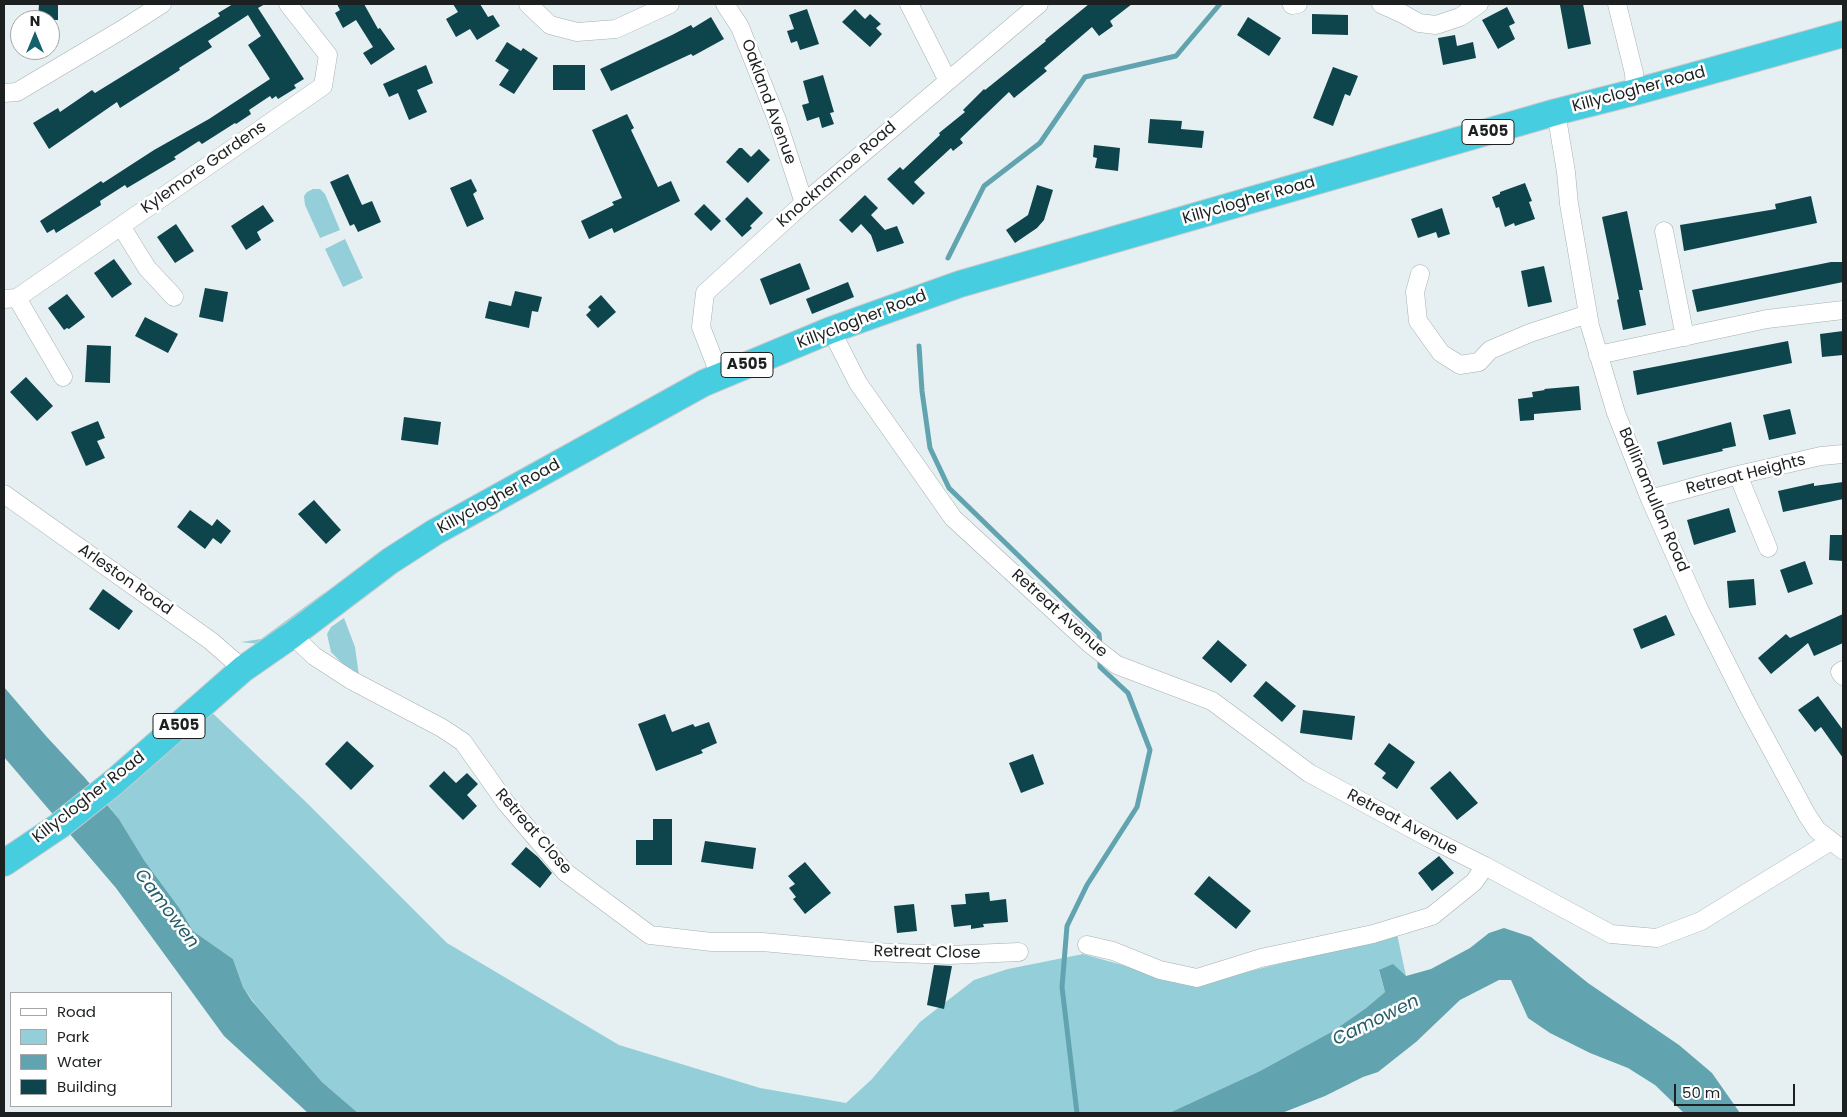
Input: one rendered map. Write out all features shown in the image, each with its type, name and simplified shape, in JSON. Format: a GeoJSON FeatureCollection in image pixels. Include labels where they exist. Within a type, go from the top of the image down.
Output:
{"type":"FeatureCollection","features":[{"type":"Feature","properties":{"kind":"highway","name":"Killyclogher Road"},"geometry":{"type":"LineString","coordinates":[[4,863],[59,826],[114,782],[243,669],[292,635],[390,561],[435,532],[704,383],[831,330],[960,284],[1556,112],[1843,34]]}},
{"type":"Feature","properties":{"kind":"street"},"geometry":{"type":"LineString","coordinates":[[4,93],[17,92],[162,4]]}},
{"type":"Feature","properties":{"kind":"street","name":"Kylemore Gardens"},"geometry":{"type":"LineString","coordinates":[[10,298],[122,226],[323,86],[328,55],[288,4]]}},
{"type":"Feature","properties":{"kind":"street"},"geometry":{"type":"LineString","coordinates":[[528,4],[550,25],[577,32],[616,29],[670,4]]}},
{"type":"Feature","properties":{"kind":"street"},"geometry":{"type":"LineString","coordinates":[[909,4],[948,81]]}},
{"type":"Feature","properties":{"kind":"street","name":"Knocknamoe Road"},"geometry":{"type":"LineString","coordinates":[[720,376],[701,327],[706,293],[804,203],[1040,4]]}},
{"type":"Feature","properties":{"kind":"street"},"geometry":{"type":"LineString","coordinates":[[1381,4],[1419,23],[1436,25],[1460,17],[1479,4]]}},
{"type":"Feature","properties":{"kind":"street"},"geometry":{"type":"LineString","coordinates":[[1617,4],[1634,73],[1635,92]]}},
{"type":"Feature","properties":{"kind":"street","name":"Oakland Avenue"},"geometry":{"type":"LineString","coordinates":[[729,7],[740,27],[777,120],[804,203]]}},
{"type":"Feature","properties":{"kind":"street","name":"Ballinamullan Road"},"geometry":{"type":"LineString","coordinates":[[1556,112],[1566,172],[1569,204],[1588,314],[1598,355],[1616,413],[1650,499],[1699,609],[1749,708],[1807,815],[1817,830],[1837,845]]}},
{"type":"Feature","properties":{"kind":"street"},"geometry":{"type":"LineString","coordinates":[[122,226],[147,268],[174,297]]}},
{"type":"Feature","properties":{"kind":"street"},"geometry":{"type":"LineString","coordinates":[[1664,231],[1685,337]]}},
{"type":"Feature","properties":{"kind":"street"},"geometry":{"type":"LineString","coordinates":[[1420,274],[1415,292],[1418,321],[1441,353],[1460,365],[1479,362],[1490,350],[1530,333],[1588,314]]}},
{"type":"Feature","properties":{"kind":"street"},"geometry":{"type":"LineString","coordinates":[[10,298],[63,377]]}},
{"type":"Feature","properties":{"kind":"street"},"geometry":{"type":"LineString","coordinates":[[1598,355],[1767,320],[1843,310]]}},
{"type":"Feature","properties":{"kind":"street","name":"Retreat Avenue"},"geometry":{"type":"LineString","coordinates":[[831,330],[858,383],[953,518],[1090,644],[1117,665],[1212,701],[1309,773],[1611,934],[1657,938],[1702,921],[1837,845]]}},
{"type":"Feature","properties":{"kind":"street","name":"Retreat Heights"},"geometry":{"type":"LineString","coordinates":[[1650,499],[1738,475],[1821,456],[1843,454]]}},
{"type":"Feature","properties":{"kind":"street"},"geometry":{"type":"LineString","coordinates":[[1738,475],[1768,548]]}},
{"type":"Feature","properties":{"kind":"street","name":"Arleston Road"},"geometry":{"type":"LineString","coordinates":[[4,494],[210,641],[243,669]]}},
{"type":"Feature","properties":{"kind":"street","name":"Retreat Close"},"geometry":{"type":"LineString","coordinates":[[292,635],[314,656],[351,680],[442,728],[463,742],[506,803],[565,872],[650,935],[712,942],[762,942],[873,952],[949,955],[1019,952]]}},
{"type":"Feature","properties":{"kind":"street"},"geometry":{"type":"LineString","coordinates":[[1843,670],[1840,672],[1843,676]]}},
{"type":"Feature","properties":{"kind":"street"},"geometry":{"type":"LineString","coordinates":[[1086,945],[1113,951],[1160,970],[1197,978],[1261,958],[1373,934],[1432,916],[1474,882],[1485,866]]}},
{"type":"Feature","properties":{"kind":"green space"},"geometry":{"type":"Polygon","coordinates":[[[313,189],[320,189],[325,194],[340,230],[320,238],[305,205],[304,196],[313,189]]]}},
{"type":"Feature","properties":{"kind":"green space"},"geometry":{"type":"Polygon","coordinates":[[[345,239],[363,278],[343,287],[325,249],[345,239]]]}},
{"type":"Feature","properties":{"kind":"green space"},"geometry":{"type":"Polygon","coordinates":[[[324,593],[325,595],[259,644],[241,642],[261,639],[324,593]]]}},
{"type":"Feature","properties":{"kind":"green space"},"geometry":{"type":"Polygon","coordinates":[[[344,618],[355,647],[359,676],[345,666],[331,652],[327,634],[331,627],[344,618]]]}},
{"type":"Feature","properties":{"kind":"green space"},"geometry":{"type":"Polygon","coordinates":[[[203,704],[306,802],[447,943],[619,1045],[760,1088],[846,1103],[872,1079],[920,1022],[974,980],[1008,969],[1083,954],[1165,977],[1199,984],[1397,934],[1406,976],[1379,971],[1385,992],[1333,1031],[1260,1071],[1169,1113],[358,1113],[322,1082],[255,1004],[243,987],[233,959],[193,931],[180,909],[144,860],[119,819],[101,796],[203,704]]]}},
{"type":"Feature","properties":{"kind":"water","name":"Camowen"},"geometry":{"type":"Polygon","coordinates":[[[4,687],[119,819],[144,860],[180,909],[193,931],[233,959],[243,987],[252,1001],[322,1082],[358,1113],[308,1113],[224,1036],[116,888],[4,757],[4,687]]]}},
{"type":"Feature","properties":{"kind":"water","name":"Camowen"},"geometry":{"type":"Polygon","coordinates":[[[1504,928],[1531,937],[1588,983],[1679,1045],[1712,1073],[1740,1113],[1684,1113],[1655,1085],[1628,1068],[1590,1053],[1550,1033],[1528,1018],[1511,980],[1499,980],[1460,1000],[1416,1042],[1378,1072],[1363,1077],[1325,1096],[1282,1113],[1169,1113],[1260,1071],[1333,1031],[1385,992],[1379,970],[1393,964],[1406,976],[1431,969],[1470,948],[1489,933],[1504,928]]]}},
{"type":"Feature","properties":{"kind":"building"},"geometry":{"type":"Polygon","coordinates":[[[39,4],[58,5],[58,10],[39,10],[39,4]]]}},
{"type":"Feature","properties":{"kind":"building"},"geometry":{"type":"Polygon","coordinates":[[[233,4],[265,4],[258,8],[304,79],[294,85],[296,88],[278,99],[276,96],[272,99],[270,96],[249,110],[251,114],[236,124],[202,144],[199,141],[174,157],[176,159],[127,188],[125,185],[100,201],[101,205],[56,233],[54,229],[47,233],[40,221],[101,181],[103,183],[154,150],[209,119],[270,79],[248,45],[261,36],[248,15],[208,41],[212,47],[179,68],[180,70],[120,108],[117,102],[49,149],[33,123],[58,108],[60,112],[92,90],[95,93],[220,16],[218,13],[233,4]]]}},
{"type":"Feature","properties":{"kind":"building"},"geometry":{"type":"Polygon","coordinates":[[[337,4],[364,4],[378,29],[380,28],[395,49],[371,65],[363,53],[373,47],[356,20],[343,28],[335,13],[340,10],[337,4]]]}},
{"type":"Feature","properties":{"kind":"building"},"geometry":{"type":"Polygon","coordinates":[[[453,4],[480,4],[488,17],[493,15],[500,26],[477,40],[470,29],[456,37],[446,19],[458,12],[453,4]]]}},
{"type":"Feature","properties":{"kind":"building"},"geometry":{"type":"Polygon","coordinates":[[[1089,4],[1132,4],[1110,21],[1113,26],[1099,36],[1092,27],[1044,68],[1047,71],[1014,98],[1009,92],[960,139],[963,143],[953,151],[951,148],[914,182],[925,193],[913,205],[887,179],[900,167],[903,170],[940,135],[939,133],[965,112],[963,110],[984,89],[1046,41],[1089,4]]]}},
{"type":"Feature","properties":{"kind":"building"},"geometry":{"type":"Polygon","coordinates":[[[1583,4],[1591,44],[1568,49],[1560,5],[1583,4]]]}},
{"type":"Feature","properties":{"kind":"building"},"geometry":{"type":"Polygon","coordinates":[[[1507,7],[1515,23],[1509,26],[1515,39],[1498,49],[1482,20],[1507,7]]]}},
{"type":"Feature","properties":{"kind":"building"},"geometry":{"type":"Polygon","coordinates":[[[807,9],[819,44],[800,50],[797,41],[791,43],[787,31],[794,29],[789,15],[807,9]]]}},
{"type":"Feature","properties":{"kind":"building"},"geometry":{"type":"Polygon","coordinates":[[[855,9],[865,19],[870,14],[881,24],[876,28],[882,34],[870,47],[842,22],[855,9]]]}},
{"type":"Feature","properties":{"kind":"building"},"geometry":{"type":"Polygon","coordinates":[[[1312,14],[1348,15],[1348,35],[1312,34],[1312,14]]]}},
{"type":"Feature","properties":{"kind":"building"},"geometry":{"type":"Polygon","coordinates":[[[711,17],[724,39],[693,56],[691,54],[611,91],[600,69],[691,25],[693,28],[711,17]]]}},
{"type":"Feature","properties":{"kind":"building"},"geometry":{"type":"Polygon","coordinates":[[[1248,17],[1281,38],[1269,56],[1237,35],[1248,17]]]}},
{"type":"Feature","properties":{"kind":"building"},"geometry":{"type":"Polygon","coordinates":[[[1455,35],[1457,46],[1473,42],[1476,58],[1443,65],[1438,38],[1455,35]]]}},
{"type":"Feature","properties":{"kind":"building"},"geometry":{"type":"Polygon","coordinates":[[[507,42],[521,51],[523,48],[538,58],[514,94],[499,85],[509,70],[495,61],[507,42]]]}},
{"type":"Feature","properties":{"kind":"building"},"geometry":{"type":"Polygon","coordinates":[[[426,65],[433,83],[417,90],[427,112],[409,120],[398,93],[389,97],[383,84],[426,65]]]}},
{"type":"Feature","properties":{"kind":"building"},"geometry":{"type":"Polygon","coordinates":[[[553,65],[585,65],[585,90],[553,90],[553,65]]]}},
{"type":"Feature","properties":{"kind":"building"},"geometry":{"type":"Polygon","coordinates":[[[1333,67],[1358,76],[1350,96],[1345,94],[1333,126],[1313,118],[1333,67]]]}},
{"type":"Feature","properties":{"kind":"building"},"geometry":{"type":"Polygon","coordinates":[[[823,75],[834,112],[830,113],[834,124],[822,128],[819,117],[807,121],[802,105],[809,103],[803,81],[823,75]]]}},
{"type":"Feature","properties":{"kind":"building"},"geometry":{"type":"Polygon","coordinates":[[[627,114],[634,128],[631,130],[658,187],[671,181],[680,201],[614,233],[612,228],[589,239],[581,221],[614,205],[612,202],[622,198],[592,130],[627,114]]]}},
{"type":"Feature","properties":{"kind":"building"},"geometry":{"type":"Polygon","coordinates":[[[1150,119],[1182,121],[1181,129],[1204,131],[1202,148],[1148,143],[1150,119]]]}},
{"type":"Feature","properties":{"kind":"building"},"geometry":{"type":"Polygon","coordinates":[[[1094,145],[1120,148],[1118,171],[1095,168],[1097,158],[1093,157],[1094,145]]]}},
{"type":"Feature","properties":{"kind":"building"},"geometry":{"type":"Polygon","coordinates":[[[739,148],[742,148],[751,157],[759,149],[770,160],[748,183],[726,162],[739,148]]]}},
{"type":"Feature","properties":{"kind":"building"},"geometry":{"type":"Polygon","coordinates":[[[348,174],[362,205],[372,201],[381,222],[358,232],[354,224],[350,226],[330,182],[348,174]]]}},
{"type":"Feature","properties":{"kind":"building"},"geometry":{"type":"Polygon","coordinates":[[[471,179],[477,191],[473,194],[484,219],[467,227],[450,188],[471,179]]]}},
{"type":"Feature","properties":{"kind":"building"},"geometry":{"type":"Polygon","coordinates":[[[1525,183],[1532,201],[1529,202],[1535,219],[1515,226],[1514,223],[1505,227],[1499,207],[1496,208],[1492,197],[1525,183]]]}},
{"type":"Feature","properties":{"kind":"building"},"geometry":{"type":"Polygon","coordinates":[[[1037,185],[1053,190],[1044,220],[1037,228],[1015,243],[1006,230],[1028,215],[1037,185]]]}},
{"type":"Feature","properties":{"kind":"building"},"geometry":{"type":"Polygon","coordinates":[[[865,195],[878,208],[871,215],[885,230],[897,226],[904,243],[877,252],[871,235],[861,224],[852,233],[839,220],[865,195]]]}},
{"type":"Feature","properties":{"kind":"building"},"geometry":{"type":"Polygon","coordinates":[[[1811,196],[1817,223],[1684,251],[1680,225],[1776,209],[1775,204],[1811,196]]]}},
{"type":"Feature","properties":{"kind":"building"},"geometry":{"type":"Polygon","coordinates":[[[747,197],[763,213],[750,226],[752,228],[742,237],[725,219],[747,197]]]}},
{"type":"Feature","properties":{"kind":"building"},"geometry":{"type":"Polygon","coordinates":[[[704,204],[721,221],[711,231],[694,214],[704,204]]]}},
{"type":"Feature","properties":{"kind":"building"},"geometry":{"type":"Polygon","coordinates":[[[263,205],[274,221],[257,232],[261,240],[246,250],[231,226],[263,205]]]}},
{"type":"Feature","properties":{"kind":"building"},"geometry":{"type":"Polygon","coordinates":[[[1442,208],[1450,234],[1438,238],[1436,232],[1418,238],[1411,219],[1442,208]]]}},
{"type":"Feature","properties":{"kind":"building"},"geometry":{"type":"Polygon","coordinates":[[[1627,211],[1643,290],[1639,290],[1646,325],[1623,330],[1617,300],[1619,299],[1602,217],[1627,211]]]}},
{"type":"Feature","properties":{"kind":"building"},"geometry":{"type":"Polygon","coordinates":[[[176,224],[194,251],[175,263],[157,237],[176,224]]]}},
{"type":"Feature","properties":{"kind":"building"},"geometry":{"type":"Polygon","coordinates":[[[114,259],[132,284],[112,298],[94,273],[114,259]]]}},
{"type":"Feature","properties":{"kind":"building"},"geometry":{"type":"Polygon","coordinates":[[[1831,262],[1843,262],[1843,282],[1697,312],[1692,290],[1831,262]]]}},
{"type":"Feature","properties":{"kind":"building"},"geometry":{"type":"Polygon","coordinates":[[[800,263],[810,289],[770,305],[760,279],[800,263]]]}},
{"type":"Feature","properties":{"kind":"building"},"geometry":{"type":"Polygon","coordinates":[[[1544,266],[1552,302],[1528,307],[1521,271],[1544,266]]]}},
{"type":"Feature","properties":{"kind":"building"},"geometry":{"type":"Polygon","coordinates":[[[848,282],[854,297],[812,314],[806,299],[848,282]]]}},
{"type":"Feature","properties":{"kind":"building"},"geometry":{"type":"Polygon","coordinates":[[[205,288],[228,292],[223,322],[199,317],[205,288]]]}},
{"type":"Feature","properties":{"kind":"building"},"geometry":{"type":"Polygon","coordinates":[[[515,291],[542,297],[538,312],[532,311],[529,328],[485,318],[489,301],[511,306],[515,291]]]}},
{"type":"Feature","properties":{"kind":"building"},"geometry":{"type":"Polygon","coordinates":[[[67,294],[85,317],[69,329],[64,330],[48,308],[67,294]]]}},
{"type":"Feature","properties":{"kind":"building"},"geometry":{"type":"Polygon","coordinates":[[[601,295],[616,312],[598,328],[586,315],[591,310],[588,307],[601,295]]]}},
{"type":"Feature","properties":{"kind":"building"},"geometry":{"type":"Polygon","coordinates":[[[145,317],[178,334],[168,353],[135,336],[145,317]]]}},
{"type":"Feature","properties":{"kind":"building"},"geometry":{"type":"Polygon","coordinates":[[[1843,331],[1843,355],[1822,357],[1820,334],[1843,331]]]}},
{"type":"Feature","properties":{"kind":"building"},"geometry":{"type":"Polygon","coordinates":[[[1788,341],[1792,363],[1637,395],[1633,371],[1788,341]]]}},
{"type":"Feature","properties":{"kind":"building"},"geometry":{"type":"Polygon","coordinates":[[[87,345],[111,346],[110,383],[85,382],[87,345]]]}},
{"type":"Feature","properties":{"kind":"building"},"geometry":{"type":"Polygon","coordinates":[[[26,377],[53,406],[37,421],[10,392],[26,377]]]}},
{"type":"Feature","properties":{"kind":"building"},"geometry":{"type":"Polygon","coordinates":[[[1579,386],[1581,410],[1534,414],[1534,420],[1520,421],[1518,399],[1533,397],[1532,392],[1544,389],[1579,386]]]}},
{"type":"Feature","properties":{"kind":"building"},"geometry":{"type":"Polygon","coordinates":[[[1790,409],[1796,434],[1769,440],[1763,415],[1790,409]]]}},
{"type":"Feature","properties":{"kind":"building"},"geometry":{"type":"Polygon","coordinates":[[[404,417],[441,422],[438,445],[401,440],[404,417]]]}},
{"type":"Feature","properties":{"kind":"building"},"geometry":{"type":"Polygon","coordinates":[[[98,421],[105,438],[97,441],[105,458],[86,466],[71,432],[98,421]]]}},
{"type":"Feature","properties":{"kind":"building"},"geometry":{"type":"Polygon","coordinates":[[[1731,422],[1736,446],[1722,449],[1723,451],[1663,465],[1657,442],[1731,422]]]}},
{"type":"Feature","properties":{"kind":"building"},"geometry":{"type":"Polygon","coordinates":[[[1843,482],[1843,499],[1783,512],[1778,491],[1814,483],[1814,486],[1843,482]]]}},
{"type":"Feature","properties":{"kind":"building"},"geometry":{"type":"Polygon","coordinates":[[[314,500],[341,530],[326,544],[298,514],[314,500]]]}},
{"type":"Feature","properties":{"kind":"building"},"geometry":{"type":"Polygon","coordinates":[[[1729,508],[1736,532],[1694,545],[1687,520],[1729,508]]]}},
{"type":"Feature","properties":{"kind":"building"},"geometry":{"type":"Polygon","coordinates":[[[190,510],[212,526],[217,519],[231,531],[221,544],[213,538],[205,549],[177,527],[190,510]]]}},
{"type":"Feature","properties":{"kind":"building"},"geometry":{"type":"Polygon","coordinates":[[[1830,535],[1843,535],[1843,561],[1829,560],[1830,535]]]}},
{"type":"Feature","properties":{"kind":"building"},"geometry":{"type":"Polygon","coordinates":[[[1805,561],[1813,584],[1788,593],[1780,570],[1805,561]]]}},
{"type":"Feature","properties":{"kind":"building"},"geometry":{"type":"Polygon","coordinates":[[[1754,579],[1756,605],[1729,608],[1727,581],[1754,579]]]}},
{"type":"Feature","properties":{"kind":"building"},"geometry":{"type":"Polygon","coordinates":[[[103,589],[133,611],[119,630],[89,609],[103,589]]]}},
{"type":"Feature","properties":{"kind":"building"},"geometry":{"type":"Polygon","coordinates":[[[1843,614],[1843,643],[1814,656],[1808,643],[1771,674],[1758,658],[1786,634],[1790,638],[1843,614]]]}},
{"type":"Feature","properties":{"kind":"building"},"geometry":{"type":"Polygon","coordinates":[[[1666,615],[1675,635],[1641,649],[1633,629],[1666,615]]]}},
{"type":"Feature","properties":{"kind":"building"},"geometry":{"type":"Polygon","coordinates":[[[1218,640],[1247,665],[1231,683],[1202,658],[1218,640]]]}},
{"type":"Feature","properties":{"kind":"building"},"geometry":{"type":"Polygon","coordinates":[[[1266,681],[1296,706],[1282,722],[1253,696],[1266,681]]]}},
{"type":"Feature","properties":{"kind":"building"},"geometry":{"type":"Polygon","coordinates":[[[1818,696],[1843,730],[1843,758],[1821,727],[1815,732],[1798,710],[1818,696]]]}},
{"type":"Feature","properties":{"kind":"building"},"geometry":{"type":"Polygon","coordinates":[[[1303,710],[1355,716],[1352,740],[1300,733],[1303,710]]]}},
{"type":"Feature","properties":{"kind":"building"},"geometry":{"type":"Polygon","coordinates":[[[665,714],[672,732],[693,724],[695,727],[709,722],[717,743],[701,750],[703,753],[656,771],[638,724],[665,714]]]}},
{"type":"Feature","properties":{"kind":"building"},"geometry":{"type":"Polygon","coordinates":[[[347,741],[374,766],[351,790],[325,764],[347,741]]]}},
{"type":"Feature","properties":{"kind":"building"},"geometry":{"type":"Polygon","coordinates":[[[1389,743],[1415,762],[1397,789],[1382,778],[1386,773],[1374,764],[1389,743]]]}},
{"type":"Feature","properties":{"kind":"building"},"geometry":{"type":"Polygon","coordinates":[[[1033,754],[1044,784],[1021,793],[1009,763],[1033,754]]]}},
{"type":"Feature","properties":{"kind":"building"},"geometry":{"type":"Polygon","coordinates":[[[444,771],[456,783],[467,773],[478,784],[467,795],[477,806],[463,820],[429,786],[444,771]]]}},
{"type":"Feature","properties":{"kind":"building"},"geometry":{"type":"Polygon","coordinates":[[[1450,771],[1478,803],[1457,820],[1430,788],[1450,771]]]}},
{"type":"Feature","properties":{"kind":"building"},"geometry":{"type":"Polygon","coordinates":[[[653,819],[672,819],[672,865],[636,865],[636,840],[653,840],[653,819]]]}},
{"type":"Feature","properties":{"kind":"building"},"geometry":{"type":"Polygon","coordinates":[[[705,841],[756,848],[753,869],[701,862],[705,841]]]}},
{"type":"Feature","properties":{"kind":"building"},"geometry":{"type":"Polygon","coordinates":[[[526,847],[552,873],[540,888],[511,864],[526,847]]]}},
{"type":"Feature","properties":{"kind":"building"},"geometry":{"type":"Polygon","coordinates":[[[1439,856],[1454,873],[1432,891],[1418,873],[1439,856]]]}},
{"type":"Feature","properties":{"kind":"building"},"geometry":{"type":"Polygon","coordinates":[[[805,862],[831,893],[805,914],[793,899],[796,897],[789,888],[795,884],[788,876],[805,862]]]}},
{"type":"Feature","properties":{"kind":"building"},"geometry":{"type":"Polygon","coordinates":[[[1209,876],[1251,911],[1236,929],[1194,894],[1209,876]]]}},
{"type":"Feature","properties":{"kind":"building"},"geometry":{"type":"Polygon","coordinates":[[[989,892],[990,901],[1006,899],[1008,922],[983,924],[984,927],[971,929],[971,925],[954,927],[951,905],[966,904],[965,894],[989,892]]]}},
{"type":"Feature","properties":{"kind":"building"},"geometry":{"type":"Polygon","coordinates":[[[914,904],[917,931],[897,933],[894,906],[914,904]]]}},
{"type":"Feature","properties":{"kind":"building"},"geometry":{"type":"Polygon","coordinates":[[[934,965],[952,966],[944,1009],[927,1005],[934,965]]]}},
{"type":"Feature","properties":{"kind":"waterway"},"geometry":{"type":"LineString","coordinates":[[948,258],[984,186],[1040,143],[1085,77],[1176,56],[1220,4]]}},
{"type":"Feature","properties":{"kind":"waterway"},"geometry":{"type":"LineString","coordinates":[[919,346],[922,391],[930,448],[949,488],[1099,634],[1100,647]]}},
{"type":"Feature","properties":{"kind":"waterway"},"geometry":{"type":"LineString","coordinates":[[1077,1113],[1062,987],[1067,926],[1087,885],[1137,807],[1150,750],[1128,693],[1100,667],[1100,658]]}}]}
